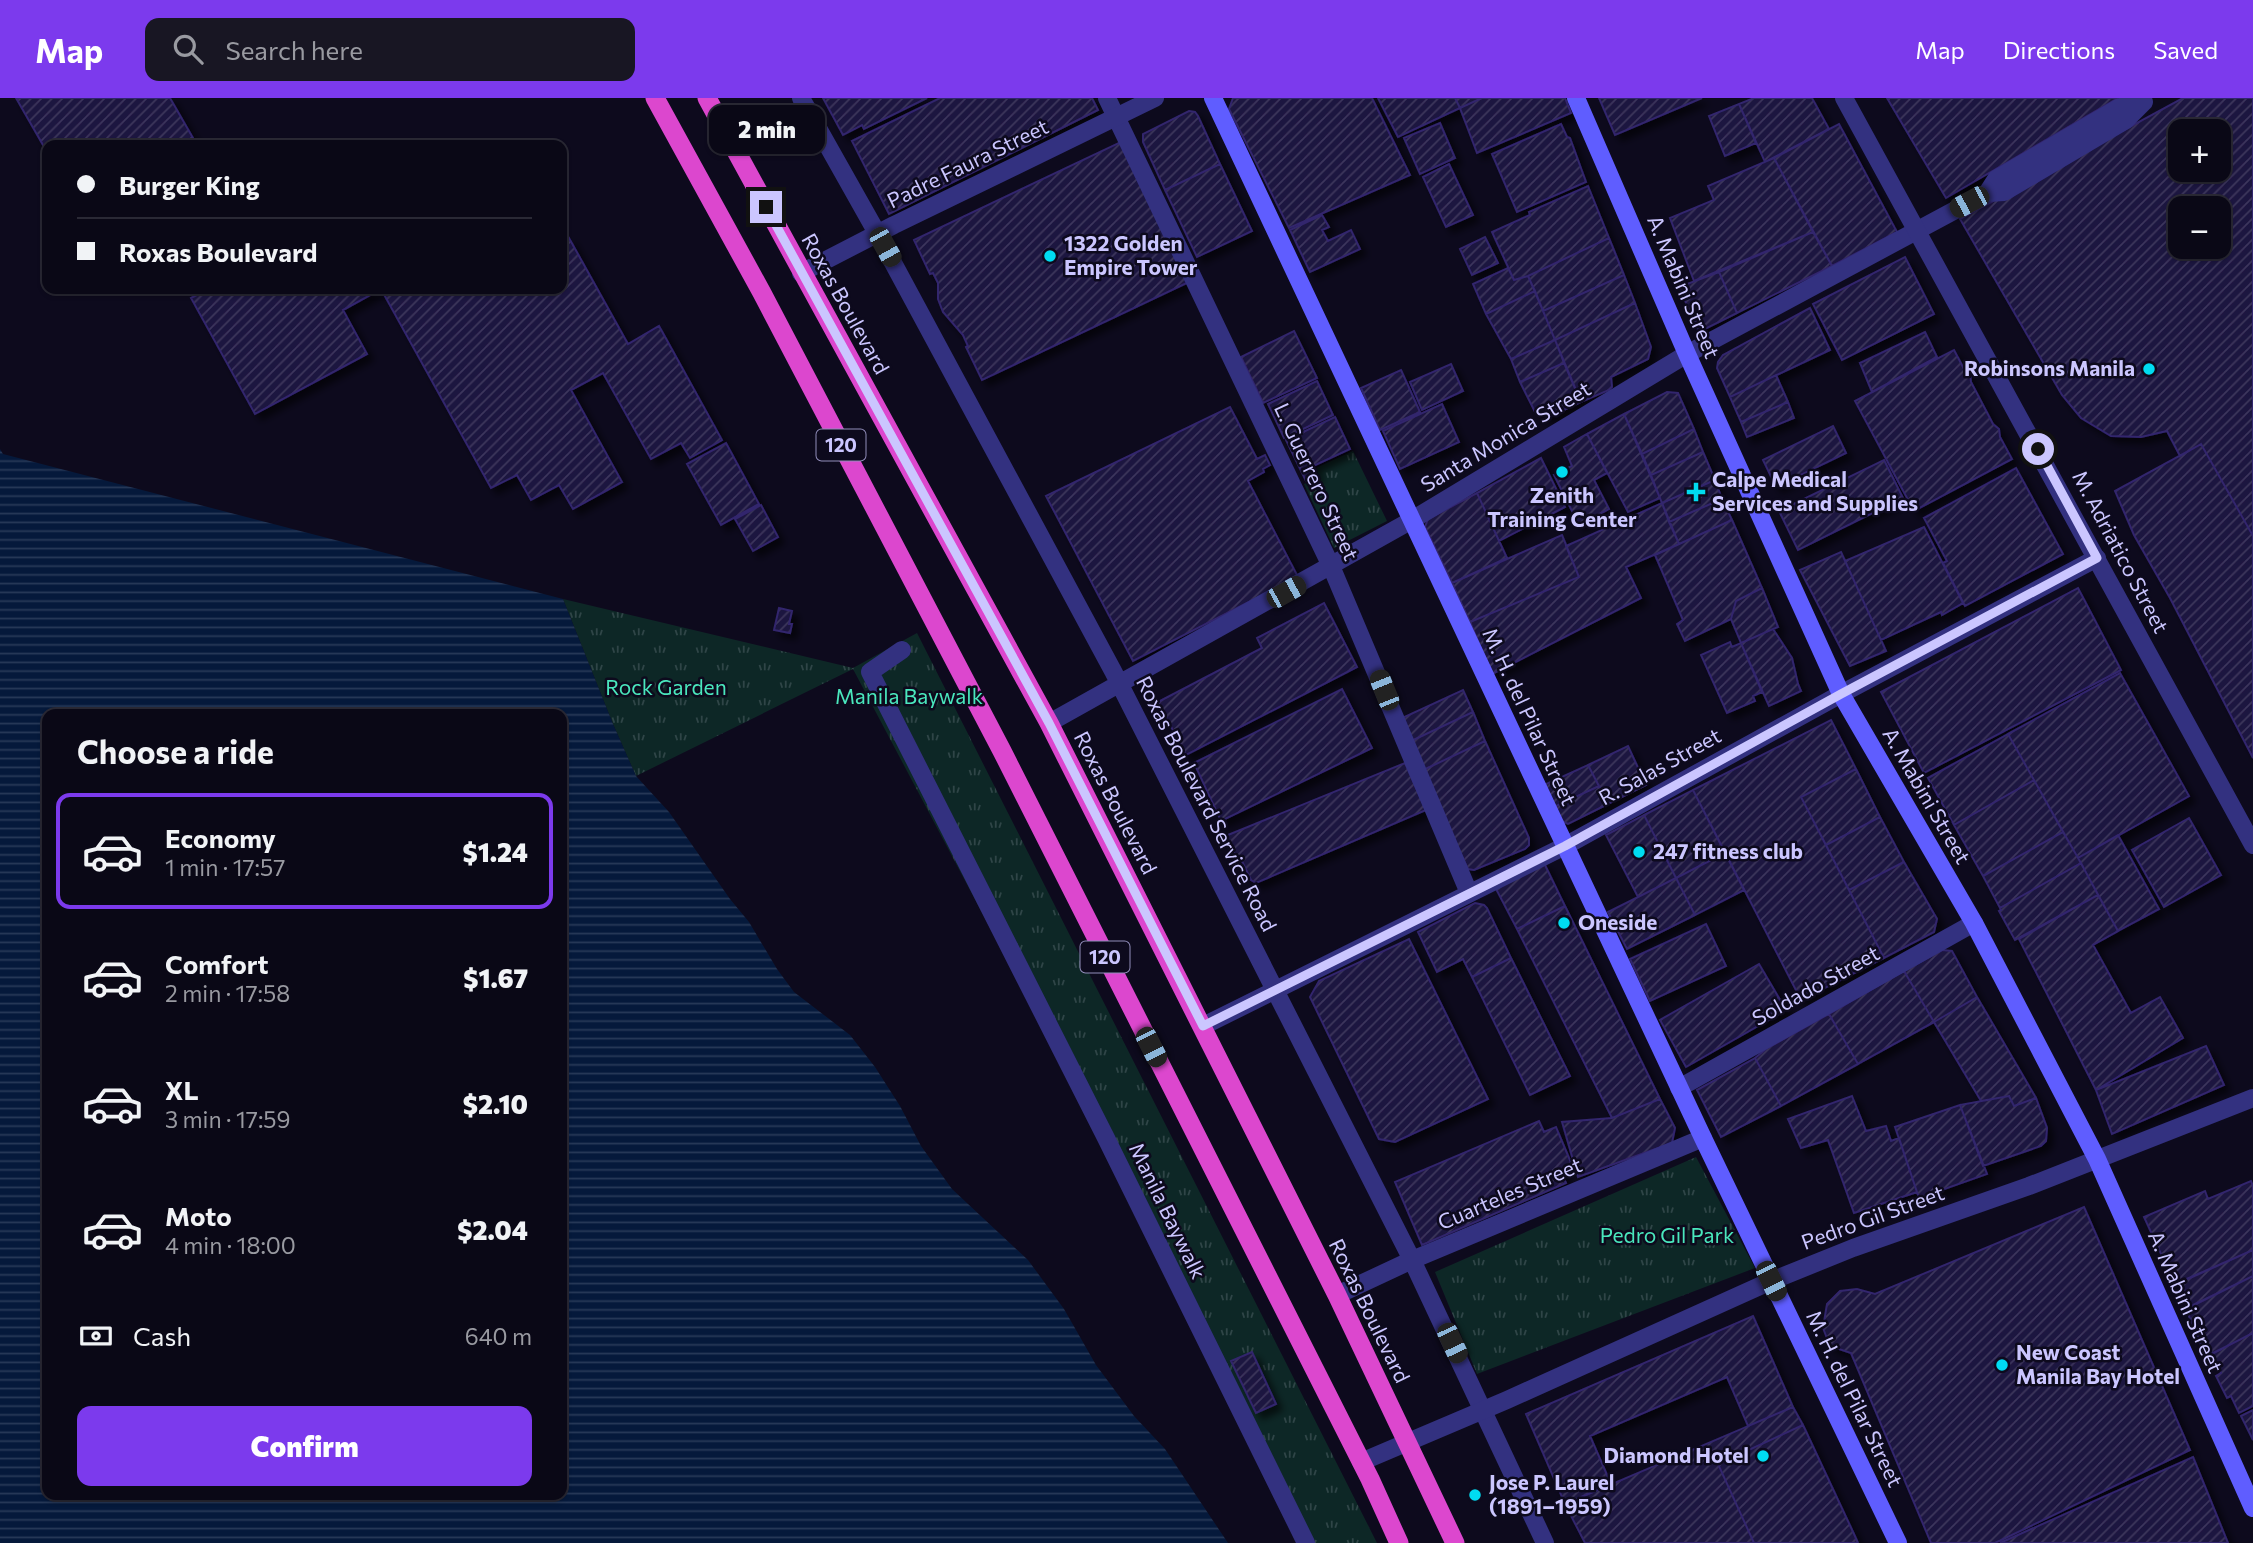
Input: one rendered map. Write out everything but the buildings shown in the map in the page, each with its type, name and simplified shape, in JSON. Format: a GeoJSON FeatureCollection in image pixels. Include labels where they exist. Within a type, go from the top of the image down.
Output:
{"type":"FeatureCollection","features":[{"type":"Feature","properties":{"kind":"highway","name":"120"},"geometry":{"type":"LineString","coordinates":[[655,98],[762,293],[1002,751],[1361,1462],[1399,1543]]}},
{"type":"Feature","properties":{"kind":"highway","name":"Roxas Boulevard"},"geometry":{"type":"LineString","coordinates":[[707,98],[1049,723],[1337,1295],[1455,1543]]}},
{"type":"Feature","properties":{"kind":"main road","name":"M. H. del Pilar Street"},"geometry":{"type":"LineString","coordinates":[[1213,98],[1679,1088],[1898,1543]]}},
{"type":"Feature","properties":{"kind":"main road","name":"A. Mabini Street"},"geometry":{"type":"LineString","coordinates":[[1576,98],[1687,354],[1841,694],[1974,923],[2097,1159],[2253,1508]]}},
{"type":"Feature","properties":{"kind":"street","name":"Roxas Boulevard Service Road"},"geometry":{"type":"LineString","coordinates":[[801,98],[877,233],[1119,684],[1412,1259],[1545,1543]]}},
{"type":"Feature","properties":{"kind":"street","name":"L. Guerrero Street"},"geometry":{"type":"LineString","coordinates":[[1107,98],[1331,566],[1468,893]]}},
{"type":"Feature","properties":{"kind":"street","name":"Padre Faura Street"},"geometry":{"type":"LineString","coordinates":[[801,273],[877,233],[1155,98]]}},
{"type":"Feature","properties":{"kind":"street","name":"M. Adriatico Street"},"geometry":{"type":"LineString","coordinates":[[1844,98],[2253,845]]}},
{"type":"Feature","properties":{"kind":"street","name":"Santa Monica Street"},"geometry":{"type":"LineString","coordinates":[[1049,723],[1412,520],[1687,354],[1987,193],[2004,192],[2126,120],[2143,100]]}},
{"type":"Feature","properties":{"kind":"street","name":"R. Salas Street"},"geometry":{"type":"LineString","coordinates":[[1203,1026],[1565,846],[1841,694],[2097,558]]}},
{"type":"Feature","properties":{"kind":"street","name":"Manila Baywalk"},"geometry":{"type":"LineString","coordinates":[[902,650],[870,672],[1099,1124],[1306,1543]]}},
{"type":"Feature","properties":{"kind":"street","name":"Soldado Street"},"geometry":{"type":"LineString","coordinates":[[1679,1088],[1974,923]]}},
{"type":"Feature","properties":{"kind":"street","name":"Pedro Gil Street"},"geometry":{"type":"LineString","coordinates":[[1361,1462],[1771,1281],[2253,1098]]}},
{"type":"Feature","properties":{"kind":"street","name":"Cuarteles Street"},"geometry":{"type":"LineString","coordinates":[[1337,1295],[1412,1259],[1703,1138]]}},
{"type":"Feature","properties":{"kind":"green space"},"geometry":{"type":"Polygon","coordinates":[[[1353,451],[1387,521],[1334,548],[1304,484],[1319,477],[1316,468],[1353,451]]]}},
{"type":"Feature","properties":{"kind":"green space","name":"Manila Baywalk"},"geometry":{"type":"Polygon","coordinates":[[[563,599],[853,668],[917,633],[1377,1543],[1298,1543],[1035,1013],[853,669],[636,776],[563,599]]]}},
{"type":"Feature","properties":{"kind":"green space","name":"Pedro Gil Park"},"geometry":{"type":"Polygon","coordinates":[[[1696,1157],[1755,1268],[1477,1374],[1435,1272],[1696,1157]]]}},
{"type":"Feature","properties":{"kind":"water"},"geometry":{"type":"Polygon","coordinates":[[[0,449],[3,454],[563,599],[636,776],[669,812],[749,922],[794,992],[850,1035],[875,1067],[921,1146],[952,1189],[1028,1260],[1064,1309],[1096,1365],[1134,1416],[1165,1449],[1228,1543],[0,1543],[0,449]]]}},
{"type":"Feature","properties":{"kind":"place","name":"1322 Golden Empire Tower"},"geometry":{"type":"Point","coordinates":[1050,256]}},
{"type":"Feature","properties":{"kind":"place","name":"Robinsons Manila"},"geometry":{"type":"Point","coordinates":[2149,369]}},
{"type":"Feature","properties":{"kind":"place","name":"Zenith Training Center"},"geometry":{"type":"Point","coordinates":[1562,472]}},
{"type":"Feature","properties":{"kind":"place","name":"Calpe Medical Services and Supplies"},"geometry":{"type":"Point","coordinates":[1696,492]}},
{"type":"Feature","properties":{"kind":"place","name":"247 fitness club"},"geometry":{"type":"Point","coordinates":[1639,852]}},
{"type":"Feature","properties":{"kind":"place","name":"Oneside"},"geometry":{"type":"Point","coordinates":[1564,923]}},
{"type":"Feature","properties":{"kind":"place","name":"New Coast Manila Bay Hotel"},"geometry":{"type":"Point","coordinates":[2002,1365]}},
{"type":"Feature","properties":{"kind":"place","name":"Diamond Hotel"},"geometry":{"type":"Point","coordinates":[1763,1456]}},
{"type":"Feature","properties":{"kind":"place","name":"Jose P. Laurel (1891–1959)"},"geometry":{"type":"Point","coordinates":[1475,1495]}},
{"type":"Feature","properties":{"kind":"route"},"geometry":{"type":"LineString","coordinates":[[766,207],[1049,723],[1203,1026],[1565,846],[1841,694],[2097,558],[2038,449]]}},
{"type":"Feature","properties":{"kind":"park label","name":"Rock Garden"},"geometry":{"type":"Point","coordinates":[666,688]}}]}
